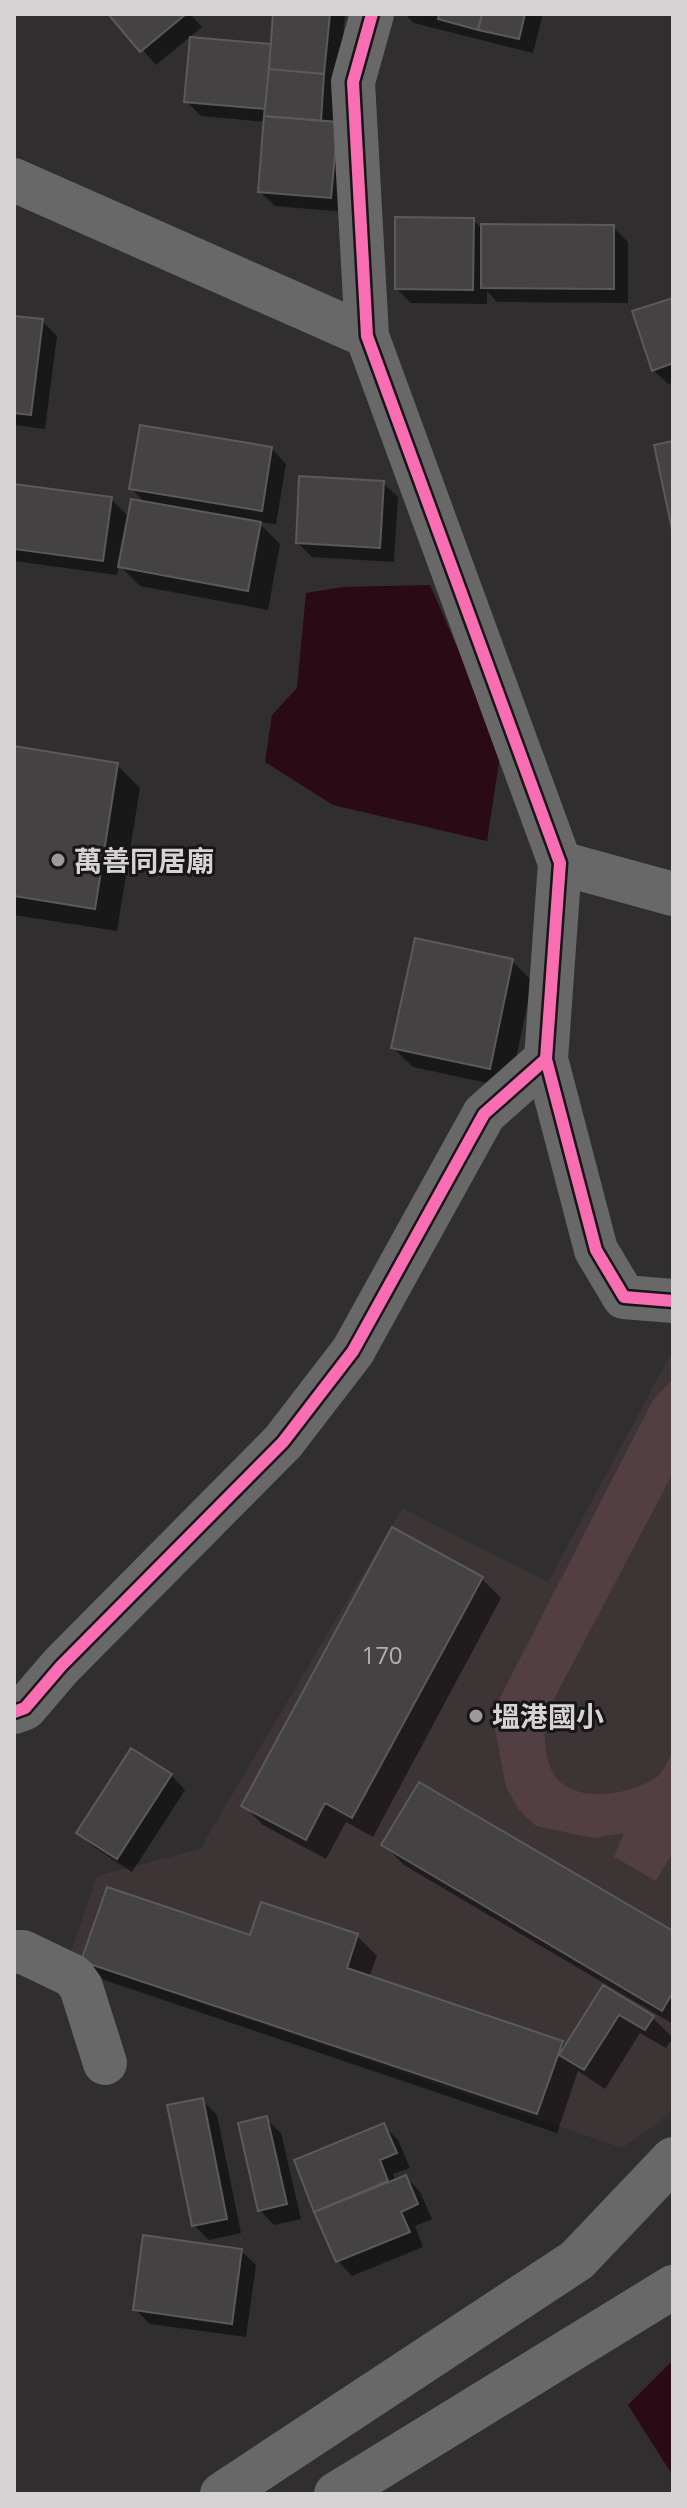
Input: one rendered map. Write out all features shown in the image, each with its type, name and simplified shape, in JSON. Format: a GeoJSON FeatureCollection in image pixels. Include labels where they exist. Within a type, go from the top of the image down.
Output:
{"type":"FeatureCollection","features":[{"type":"Feature","properties":{"kind":"street"},"geometry":{"type":"LineString","coordinates":[[372,14],[353,82],[367,336],[560,863],[546,1059],[596,1250],[624,1297],[673,1301]]}},
{"type":"Feature","properties":{"kind":"street"},"geometry":{"type":"LineString","coordinates":[[14,180],[367,336]]}},
{"type":"Feature","properties":{"kind":"street"},"geometry":{"type":"LineString","coordinates":[[560,863],[673,894]]}},
{"type":"Feature","properties":{"kind":"street"},"geometry":{"type":"LineString","coordinates":[[14,1712],[25,1708],[61,1666],[283,1442],[353,1351],[484,1114],[546,1059]]}},
{"type":"Feature","properties":{"kind":"street"},"geometry":{"type":"LineString","coordinates":[[14,1952],[23,1952],[73,1976],[81,1987],[105,2063]]}},
{"type":"Feature","properties":{"kind":"street"},"geometry":{"type":"LineString","coordinates":[[222,2494],[577,2260],[673,2159]]}},
{"type":"Feature","properties":{"kind":"street"},"geometry":{"type":"LineString","coordinates":[[336,2494],[673,2287]]}},
{"type":"Feature","properties":{"kind":"shaded area"},"geometry":{"type":"Polygon","coordinates":[[[430,585],[501,749],[487,841],[333,805],[265,762],[272,715],[297,688],[306,593],[343,587],[430,585]]]}},
{"type":"Feature","properties":{"kind":"shaded area","name":"塭港國小"},"geometry":{"type":"Polygon","coordinates":[[[673,1350],[673,2109],[622,2148],[69,1958],[97,1876],[200,1849],[402,1508],[548,1582],[673,1350]]]}},
{"type":"Feature","properties":{"kind":"shaded area"},"geometry":{"type":"Polygon","coordinates":[[[673,1379],[673,1473],[544,1718],[546,1750],[553,1773],[567,1787],[579,1792],[606,1794],[647,1783],[662,1772],[673,1751],[673,1852],[656,1881],[614,1857],[624,1833],[593,1838],[536,1826],[519,1810],[506,1787],[492,1713],[653,1400],[673,1379]]]}},
{"type":"Feature","properties":{"kind":"shaded area"},"geometry":{"type":"Polygon","coordinates":[[[673,2360],[673,2476],[628,2405],[673,2360]]]}},
{"type":"Feature","properties":{"kind":"building"},"geometry":{"type":"Polygon","coordinates":[[[108,14],[186,14],[140,52],[108,14]]]}},
{"type":"Feature","properties":{"kind":"building"},"geometry":{"type":"Polygon","coordinates":[[[273,14],[330,14],[324,74],[269,69],[273,14]]]}},
{"type":"Feature","properties":{"kind":"building"},"geometry":{"type":"Polygon","coordinates":[[[439,14],[482,14],[478,30],[438,19],[439,14]]]}},
{"type":"Feature","properties":{"kind":"building"},"geometry":{"type":"Polygon","coordinates":[[[482,14],[525,14],[519,39],[478,30],[482,14]]]}},
{"type":"Feature","properties":{"kind":"building"},"geometry":{"type":"Polygon","coordinates":[[[190,37],[271,44],[265,109],[184,102],[190,37]]]}},
{"type":"Feature","properties":{"kind":"building"},"geometry":{"type":"Polygon","coordinates":[[[269,69],[324,74],[321,121],[264,116],[269,69]]]}},
{"type":"Feature","properties":{"kind":"building"},"geometry":{"type":"Polygon","coordinates":[[[264,116],[338,122],[331,198],[258,192],[264,116]]]}},
{"type":"Feature","properties":{"kind":"building"},"geometry":{"type":"Polygon","coordinates":[[[395,217],[474,218],[473,290],[395,289],[395,217]]]}},
{"type":"Feature","properties":{"kind":"building"},"geometry":{"type":"Polygon","coordinates":[[[481,224],[614,225],[614,289],[481,288],[481,224]]]}},
{"type":"Feature","properties":{"kind":"building"},"geometry":{"type":"Polygon","coordinates":[[[673,298],[673,363],[652,371],[632,311],[673,298]]]}},
{"type":"Feature","properties":{"kind":"building"},"geometry":{"type":"Polygon","coordinates":[[[14,316],[43,319],[31,415],[14,413],[14,316]]]}},
{"type":"Feature","properties":{"kind":"building"},"geometry":{"type":"Polygon","coordinates":[[[140,425],[272,447],[262,511],[129,489],[140,425]]]}},
{"type":"Feature","properties":{"kind":"building"},"geometry":{"type":"Polygon","coordinates":[[[673,441],[673,534],[654,445],[673,441]]]}},
{"type":"Feature","properties":{"kind":"building"},"geometry":{"type":"Polygon","coordinates":[[[299,476],[384,481],[380,548],[296,543],[299,476]]]}},
{"type":"Feature","properties":{"kind":"building"},"geometry":{"type":"Polygon","coordinates":[[[14,484],[112,497],[103,561],[14,549],[14,484]]]}},
{"type":"Feature","properties":{"kind":"building"},"geometry":{"type":"Polygon","coordinates":[[[131,499],[261,522],[248,591],[118,567],[131,499]]]}},
{"type":"Feature","properties":{"kind":"building","name":"萬善同居廟"},"geometry":{"type":"Polygon","coordinates":[[[14,746],[118,763],[95,909],[14,896],[14,746]]]}},
{"type":"Feature","properties":{"kind":"building"},"geometry":{"type":"Polygon","coordinates":[[[415,938],[513,959],[490,1069],[391,1048],[415,938]]]}},
{"type":"Feature","properties":{"kind":"building"},"geometry":{"type":"Polygon","coordinates":[[[392,1527],[483,1577],[352,1818],[325,1803],[306,1840],[241,1806],[392,1527]]]}},
{"type":"Feature","properties":{"kind":"building"},"geometry":{"type":"Polygon","coordinates":[[[131,1748],[172,1774],[117,1859],[76,1833],[131,1748]]]}},
{"type":"Feature","properties":{"kind":"building"},"geometry":{"type":"Polygon","coordinates":[[[419,1782],[673,1931],[673,1992],[662,2011],[381,1845],[419,1782]]]}},
{"type":"Feature","properties":{"kind":"building"},"geometry":{"type":"Polygon","coordinates":[[[107,1887],[250,1935],[261,1902],[358,1934],[347,1968],[563,2041],[537,2114],[81,1961],[107,1887]]]}},
{"type":"Feature","properties":{"kind":"building"},"geometry":{"type":"Polygon","coordinates":[[[603,1985],[654,2016],[645,2030],[619,2015],[584,2070],[559,2055],[603,1985]]]}},
{"type":"Feature","properties":{"kind":"building"},"geometry":{"type":"Polygon","coordinates":[[[203,2098],[227,2219],[192,2226],[167,2105],[203,2098]]]}},
{"type":"Feature","properties":{"kind":"building"},"geometry":{"type":"Polygon","coordinates":[[[267,2116],[287,2204],[258,2211],[238,2123],[267,2116]]]}},
{"type":"Feature","properties":{"kind":"building"},"geometry":{"type":"Polygon","coordinates":[[[384,2123],[397,2153],[380,2160],[388,2181],[314,2212],[294,2160],[384,2123]]]}},
{"type":"Feature","properties":{"kind":"building"},"geometry":{"type":"Polygon","coordinates":[[[406,2175],[418,2204],[401,2212],[410,2232],[336,2262],[314,2212],[406,2175]]]}},
{"type":"Feature","properties":{"kind":"building"},"geometry":{"type":"Polygon","coordinates":[[[143,2235],[242,2249],[232,2324],[133,2310],[143,2235]]]}},
{"type":"Feature","properties":{"kind":"cycle path"},"geometry":{"type":"LineString","coordinates":[[372,14],[353,82],[367,336],[560,863],[546,1059],[596,1250],[624,1297],[673,1301]]}},
{"type":"Feature","properties":{"kind":"cycle path"},"geometry":{"type":"LineString","coordinates":[[14,1712],[25,1708],[61,1666],[283,1442],[353,1351],[484,1114],[546,1059]]}},
{"type":"Feature","properties":{"kind":"place","name":"萬善同居廟"},"geometry":{"type":"Point","coordinates":[58,860]}},
{"type":"Feature","properties":{"kind":"place","name":"塭港國小"},"geometry":{"type":"Point","coordinates":[476,1716]}}]}
